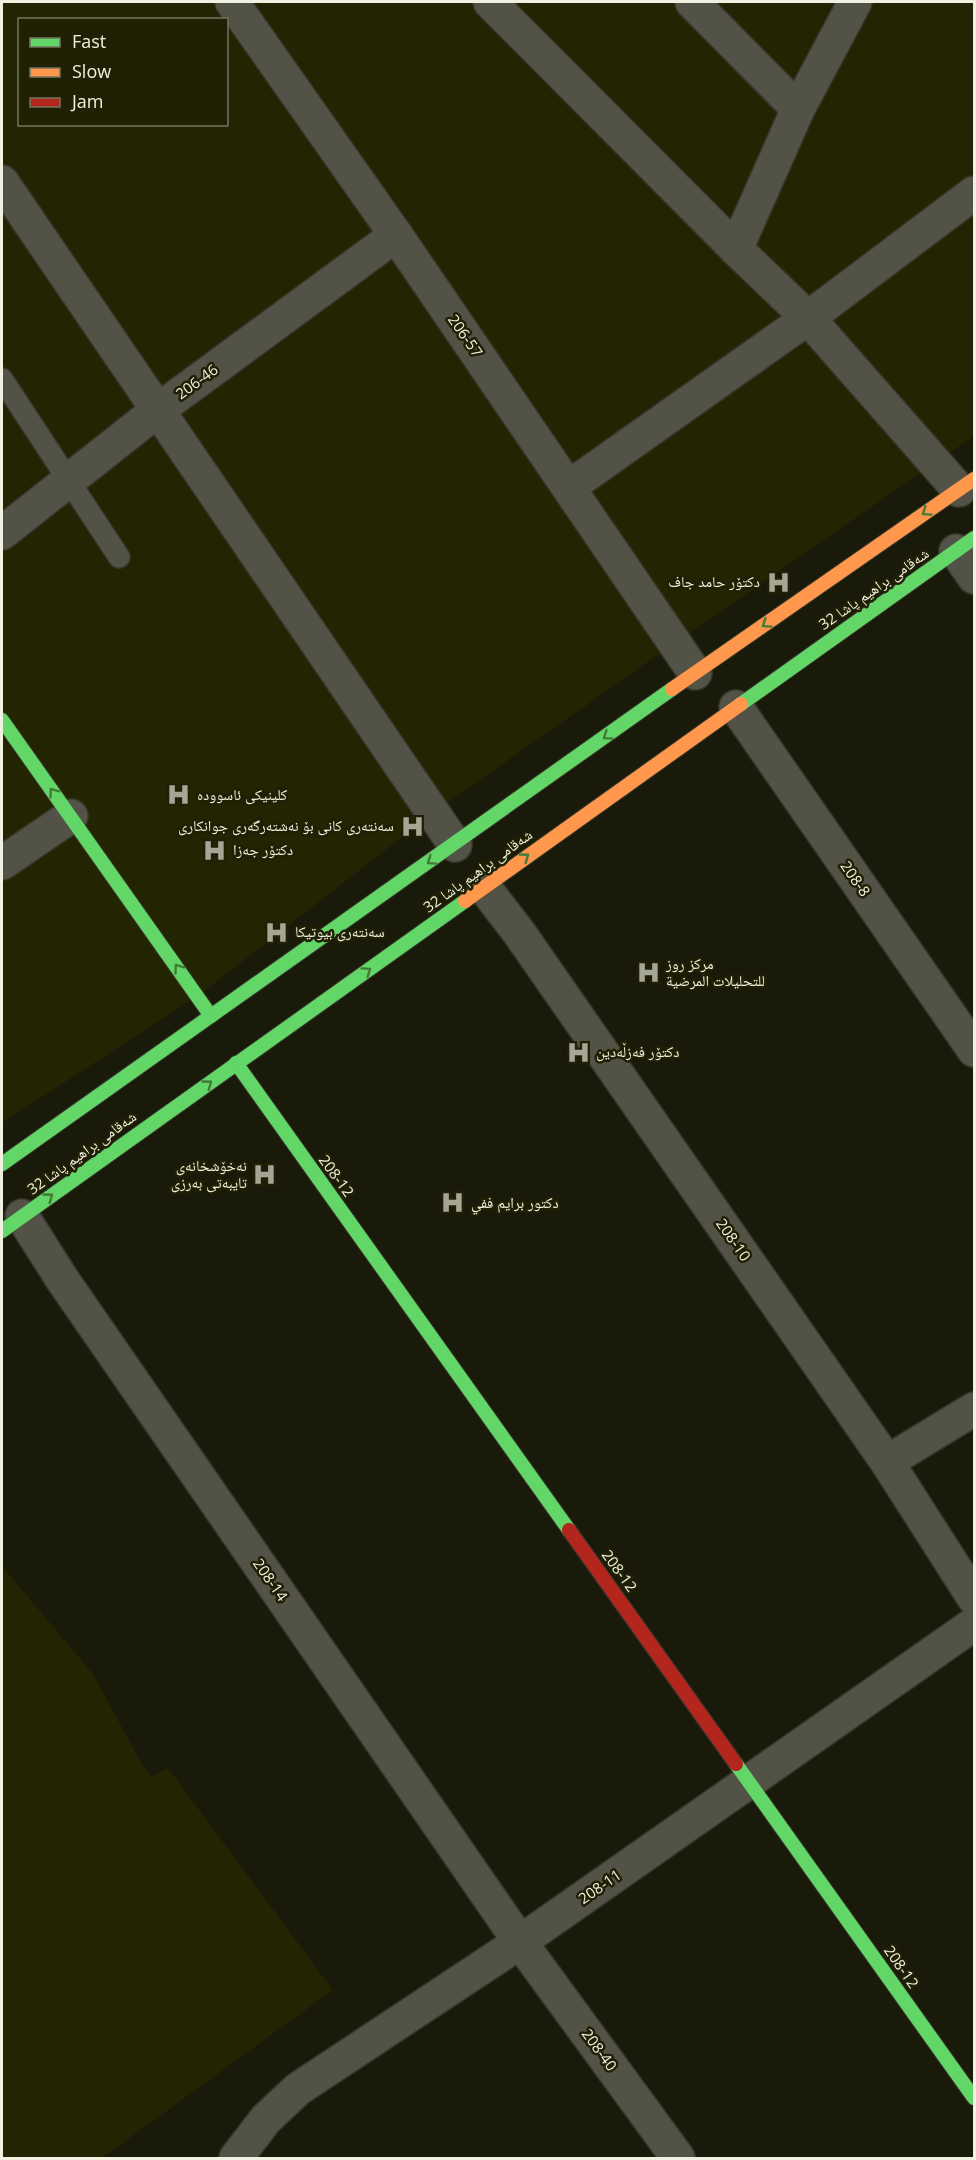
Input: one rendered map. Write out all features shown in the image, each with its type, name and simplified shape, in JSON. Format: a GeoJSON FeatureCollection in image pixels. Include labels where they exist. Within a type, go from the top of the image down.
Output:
{"type":"FeatureCollection","features":[{"type":"Feature","properties":{"kind":"main road"},"geometry":{"type":"LineString","coordinates":[[2,1164],[695,673],[967,484]]}},
{"type":"Feature","properties":{"kind":"main road","name":"شەقامی براهیم پاشا 32"},"geometry":{"type":"LineString","coordinates":[[12,1224],[965,544]]}},
{"type":"Feature","properties":{"kind":"main road"},"geometry":{"type":"LineString","coordinates":[[2,720],[212,1016]]}},
{"type":"Feature","properties":{"kind":"main road","name":"208-12"},"geometry":{"type":"LineString","coordinates":[[236,1063],[975,2098]]}},
{"type":"Feature","properties":{"kind":"street","name":"206-57"},"geometry":{"type":"LineString","coordinates":[[232,2],[396,236],[695,673]]}},
{"type":"Feature","properties":{"kind":"street"},"geometry":{"type":"LineString","coordinates":[[490,2],[736,249],[808,318],[967,484]]}},
{"type":"Feature","properties":{"kind":"street"},"geometry":{"type":"LineString","coordinates":[[692,2],[798,109]]}},
{"type":"Feature","properties":{"kind":"street"},"geometry":{"type":"LineString","coordinates":[[736,249],[798,109],[855,2]]}},
{"type":"Feature","properties":{"kind":"street"},"geometry":{"type":"LineString","coordinates":[[2,182],[455,845]]}},
{"type":"Feature","properties":{"kind":"street"},"geometry":{"type":"LineString","coordinates":[[569,487],[808,318],[975,193]]}},
{"type":"Feature","properties":{"kind":"street","name":"206-46"},"geometry":{"type":"LineString","coordinates":[[2,533],[158,410],[396,236]]}},
{"type":"Feature","properties":{"kind":"street"},"geometry":{"type":"LineString","coordinates":[[965,544],[975,577]]}},
{"type":"Feature","properties":{"kind":"street","name":"208-8"},"geometry":{"type":"LineString","coordinates":[[736,707],[975,1050]]}},
{"type":"Feature","properties":{"kind":"street"},"geometry":{"type":"LineString","coordinates":[[2,863],[71,816]]}},
{"type":"Feature","properties":{"kind":"street","name":"208-10"},"geometry":{"type":"LineString","coordinates":[[484,887],[520,934],[887,1462],[975,1598]]}},
{"type":"Feature","properties":{"kind":"street","name":"208-14"},"geometry":{"type":"LineString","coordinates":[[12,1224],[69,1288],[520,1942]]}},
{"type":"Feature","properties":{"kind":"street"},"geometry":{"type":"LineString","coordinates":[[887,1462],[975,1409]]}},
{"type":"Feature","properties":{"kind":"street","name":"208-11"},"geometry":{"type":"LineString","coordinates":[[236,2158],[266,2119],[298,2089],[520,1942],[975,1624]]}},
{"type":"Feature","properties":{"kind":"street","name":"208-40"},"geometry":{"type":"LineString","coordinates":[[520,1942],[678,2158]]}},
{"type":"Feature","properties":{"kind":"lane"},"geometry":{"type":"LineString","coordinates":[[2,379],[119,557]]}},
{"type":"Feature","properties":{"kind":"shaded area"},"geometry":{"type":"Polygon","coordinates":[[[2,2],[974,2],[974,436],[433,813],[199,995],[2,1123],[2,2]]]}},
{"type":"Feature","properties":{"kind":"shaded area"},"geometry":{"type":"Polygon","coordinates":[[[2,1566],[93,1674],[143,1766],[152,1777],[168,1768],[333,1990],[102,2158],[2,2158],[2,1566]]]}},
{"type":"Feature","properties":{"kind":"traffic: fast"},"geometry":{"type":"LineString","coordinates":[[741,704],[974,538]]}},
{"type":"Feature","properties":{"kind":"traffic: fast"},"geometry":{"type":"LineString","coordinates":[[2,1164],[672,689]]}},
{"type":"Feature","properties":{"kind":"traffic: fast"},"geometry":{"type":"LineString","coordinates":[[2,720],[211,1016]]}},
{"type":"Feature","properties":{"kind":"traffic: fast"},"geometry":{"type":"LineString","coordinates":[[2,1231],[465,901]]}},
{"type":"Feature","properties":{"kind":"traffic: fast"},"geometry":{"type":"LineString","coordinates":[[236,1063],[569,1530]]}},
{"type":"Feature","properties":{"kind":"traffic: fast"},"geometry":{"type":"LineString","coordinates":[[736,1764],[974,2098]]}},
{"type":"Feature","properties":{"kind":"traffic: slow"},"geometry":{"type":"LineString","coordinates":[[672,689],[974,479]]}},
{"type":"Feature","properties":{"kind":"traffic: slow"},"geometry":{"type":"LineString","coordinates":[[465,901],[741,704]]}},
{"type":"Feature","properties":{"kind":"traffic: jam"},"geometry":{"type":"LineString","coordinates":[[569,1530],[736,1764]]}},
{"type":"Feature","properties":{"kind":"place","name":"دکتۆر حامد جاف"},"geometry":{"type":"Point","coordinates":[778,582]}},
{"type":"Feature","properties":{"kind":"place","name":"کلینیکی ئاسوودە"},"geometry":{"type":"Point","coordinates":[179,795]}},
{"type":"Feature","properties":{"kind":"place","name":"سەنتەری کانی بۆ نەشتەرگەری جوانکاری"},"geometry":{"type":"Point","coordinates":[412,826]}},
{"type":"Feature","properties":{"kind":"place","name":"دکتۆر جەزا"},"geometry":{"type":"Point","coordinates":[215,850]}},
{"type":"Feature","properties":{"kind":"place","name":"سەنتەری بیوتیکا"},"geometry":{"type":"Point","coordinates":[277,932]}},
{"type":"Feature","properties":{"kind":"place","name":"مركز روز للتحليلات المرضية"},"geometry":{"type":"Point","coordinates":[648,973]}},
{"type":"Feature","properties":{"kind":"place","name":"دکتۆر فەزڵەدین"},"geometry":{"type":"Point","coordinates":[578,1052]}},
{"type":"Feature","properties":{"kind":"place","name":"نەخۆشخانەی تایبەتی بەرزی"},"geometry":{"type":"Point","coordinates":[265,1175]}},
{"type":"Feature","properties":{"kind":"place","name":"دكتور برايم ففي"},"geometry":{"type":"Point","coordinates":[453,1203]}}]}
